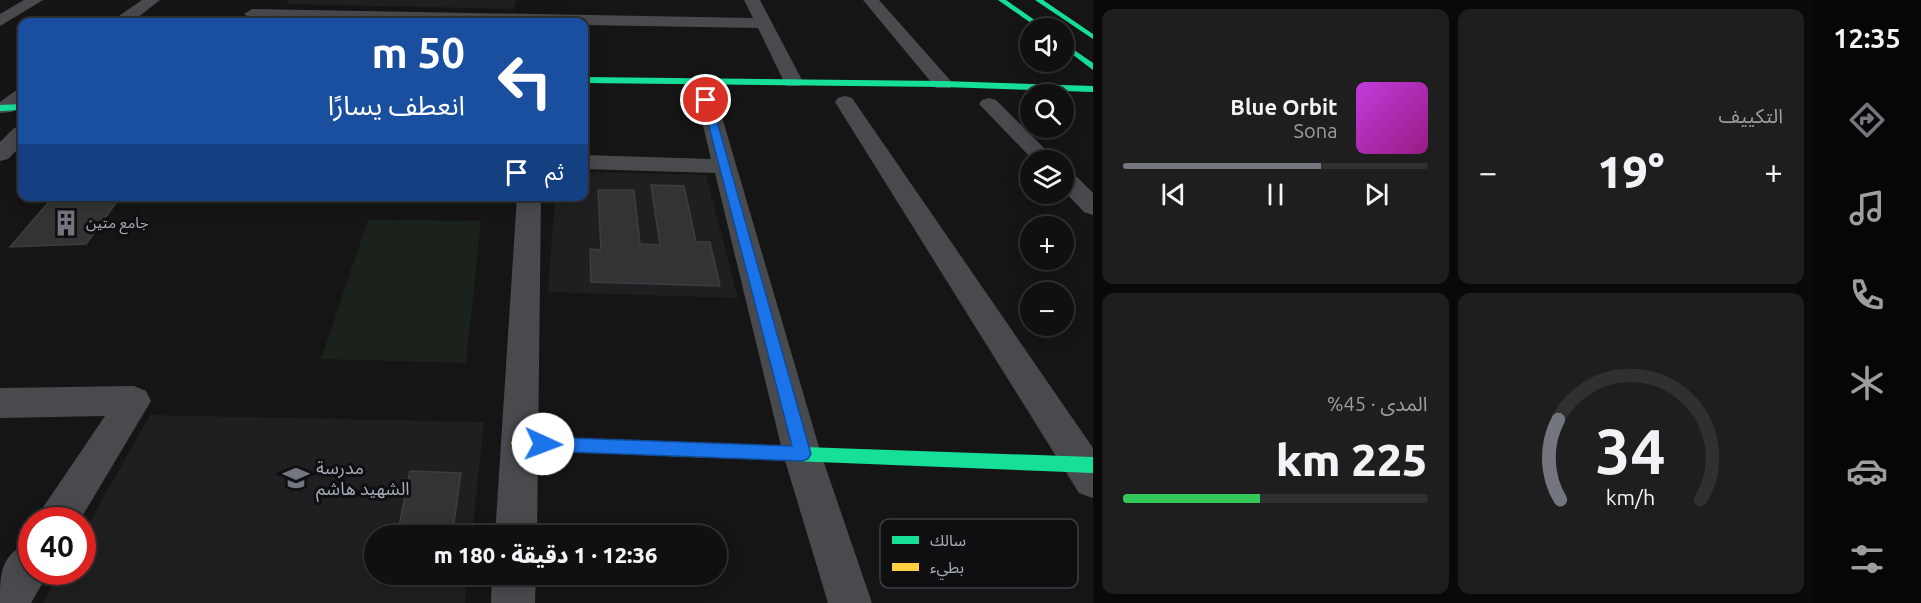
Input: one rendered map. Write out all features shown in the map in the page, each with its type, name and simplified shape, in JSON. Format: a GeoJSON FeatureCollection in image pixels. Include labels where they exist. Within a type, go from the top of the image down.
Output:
{"type":"FeatureCollection","features":[{"type":"Feature","properties":{"kind":"main road"},"geometry":{"type":"LineString","coordinates":[[1001,0],[1026,18]]}},
{"type":"Feature","properties":{"kind":"main road"},"geometry":{"type":"LineString","coordinates":[[1038,0],[1064,18]]}},
{"type":"Feature","properties":{"kind":"main road"},"geometry":{"type":"LineString","coordinates":[[1074,25],[1093,37]]}},
{"type":"Feature","properties":{"kind":"main road"},"geometry":{"type":"LineString","coordinates":[[1074,53],[1093,67]]}},
{"type":"Feature","properties":{"kind":"main road"},"geometry":{"type":"LineString","coordinates":[[588,80],[1093,88]]}},
{"type":"Feature","properties":{"kind":"main road"},"geometry":{"type":"LineString","coordinates":[[998,103],[1008,86]]}},
{"type":"Feature","properties":{"kind":"main road"},"geometry":{"type":"LineString","coordinates":[[519,443],[802,454],[1089,470]]}},
{"type":"Feature","properties":{"kind":"street"},"geometry":{"type":"LineString","coordinates":[[0,21],[36,0]]}},
{"type":"Feature","properties":{"kind":"street"},"geometry":{"type":"LineString","coordinates":[[127,18],[152,0]]}},
{"type":"Feature","properties":{"kind":"street"},"geometry":{"type":"LineString","coordinates":[[248,18],[266,0]]}},
{"type":"Feature","properties":{"kind":"street"},"geometry":{"type":"LineString","coordinates":[[518,18],[525,0]]}},
{"type":"Feature","properties":{"kind":"street"},"geometry":{"type":"LineString","coordinates":[[640,0],[645,21]]}},
{"type":"Feature","properties":{"kind":"street"},"geometry":{"type":"LineString","coordinates":[[752,0],[793,82]]}},
{"type":"Feature","properties":{"kind":"street"},"geometry":{"type":"LineString","coordinates":[[872,0],[943,84]]}},
{"type":"Feature","properties":{"kind":"street"},"geometry":{"type":"LineString","coordinates":[[588,20],[764,23]]}},
{"type":"Feature","properties":{"kind":"street"},"geometry":{"type":"LineString","coordinates":[[707,100],[802,454],[850,603]]}},
{"type":"Feature","properties":{"kind":"street"},"geometry":{"type":"LineString","coordinates":[[845,102],[1089,470]]}},
{"type":"Feature","properties":{"kind":"street"},"geometry":{"type":"LineString","coordinates":[[998,103],[1038,150]]}},
{"type":"Feature","properties":{"kind":"street"},"geometry":{"type":"LineString","coordinates":[[0,154],[14,117]]}},
{"type":"Feature","properties":{"kind":"street"},"geometry":{"type":"LineString","coordinates":[[588,162],[725,166]]}},
{"type":"Feature","properties":{"kind":"street"},"geometry":{"type":"LineString","coordinates":[[1074,188],[1093,207]]}},
{"type":"Feature","properties":{"kind":"street"},"geometry":{"type":"LineString","coordinates":[[516,525],[529,201]]}},
{"type":"Feature","properties":{"kind":"street"},"geometry":{"type":"LineString","coordinates":[[0,403],[134,401],[66,507]]}},
{"type":"Feature","properties":{"kind":"street"},"geometry":{"type":"LineString","coordinates":[[5,603],[18,583]]}},
{"type":"Feature","properties":{"kind":"street"},"geometry":{"type":"LineString","coordinates":[[513,603],[514,585]]}},
{"type":"Feature","properties":{"kind":"shaded area"},"geometry":{"type":"Polygon","coordinates":[[[290,0],[516,0],[514,9],[286,4],[290,0]]]}},
{"type":"Feature","properties":{"kind":"shaded area"},"geometry":{"type":"Polygon","coordinates":[[[588,172],[706,175],[738,298],[548,292],[555,201],[588,201],[588,172]]]}},
{"type":"Feature","properties":{"kind":"shaded area"},"geometry":{"type":"Polygon","coordinates":[[[368,220],[481,221],[466,363],[321,359],[368,220]]]}},
{"type":"Feature","properties":{"kind":"shaded area","name":"مدرسة الشهيد هاشم"},"geometry":{"type":"Polygon","coordinates":[[[150,415],[484,422],[473,525],[364,525],[364,585],[467,585],[465,603],[43,603],[53,585],[96,585],[96,511],[150,415]]]}},
{"type":"Feature","properties":{"kind":"building"},"geometry":{"type":"Polygon","coordinates":[[[651,185],[684,186],[696,242],[710,242],[720,286],[591,282],[590,249],[601,250],[598,190],[634,190],[640,244],[660,245],[651,185]]]}},
{"type":"Feature","properties":{"kind":"building","name":"جامع متين"},"geometry":{"type":"Polygon","coordinates":[[[117,201],[86,244],[10,247],[48,203],[117,201]]]}},
{"type":"Feature","properties":{"kind":"building"},"geometry":{"type":"Polygon","coordinates":[[[410,471],[461,473],[454,525],[399,525],[410,471]]]}},
{"type":"Feature","properties":{"kind":"traffic: fast"},"geometry":{"type":"LineString","coordinates":[[1001,0],[1027,18]]}},
{"type":"Feature","properties":{"kind":"traffic: fast"},"geometry":{"type":"LineString","coordinates":[[1038,0],[1093,37]]}},
{"type":"Feature","properties":{"kind":"traffic: fast"},"geometry":{"type":"LineString","coordinates":[[1074,53],[1093,67]]}},
{"type":"Feature","properties":{"kind":"traffic: fast"},"geometry":{"type":"LineString","coordinates":[[588,80],[943,84],[1093,89]]}},
{"type":"Feature","properties":{"kind":"traffic: fast"},"geometry":{"type":"LineString","coordinates":[[0,108],[18,107]]}},
{"type":"Feature","properties":{"kind":"traffic: fast"},"geometry":{"type":"LineString","coordinates":[[718,451],[1093,465]]}},
{"type":"Feature","properties":{"kind":"traffic: slow"},"geometry":{"type":"LineString","coordinates":[[519,443],[718,451]]}},
{"type":"Feature","properties":{"kind":"place","name":"جامع متين"},"geometry":{"type":"Point","coordinates":[66,223]}},
{"type":"Feature","properties":{"kind":"place","name":"مدرسة الشهيد هاشم"},"geometry":{"type":"Point","coordinates":[296,478]}},
{"type":"Feature","properties":{"kind":"route"},"geometry":{"type":"LineString","coordinates":[[543,444],[802,454],[706,100]]}}]}
